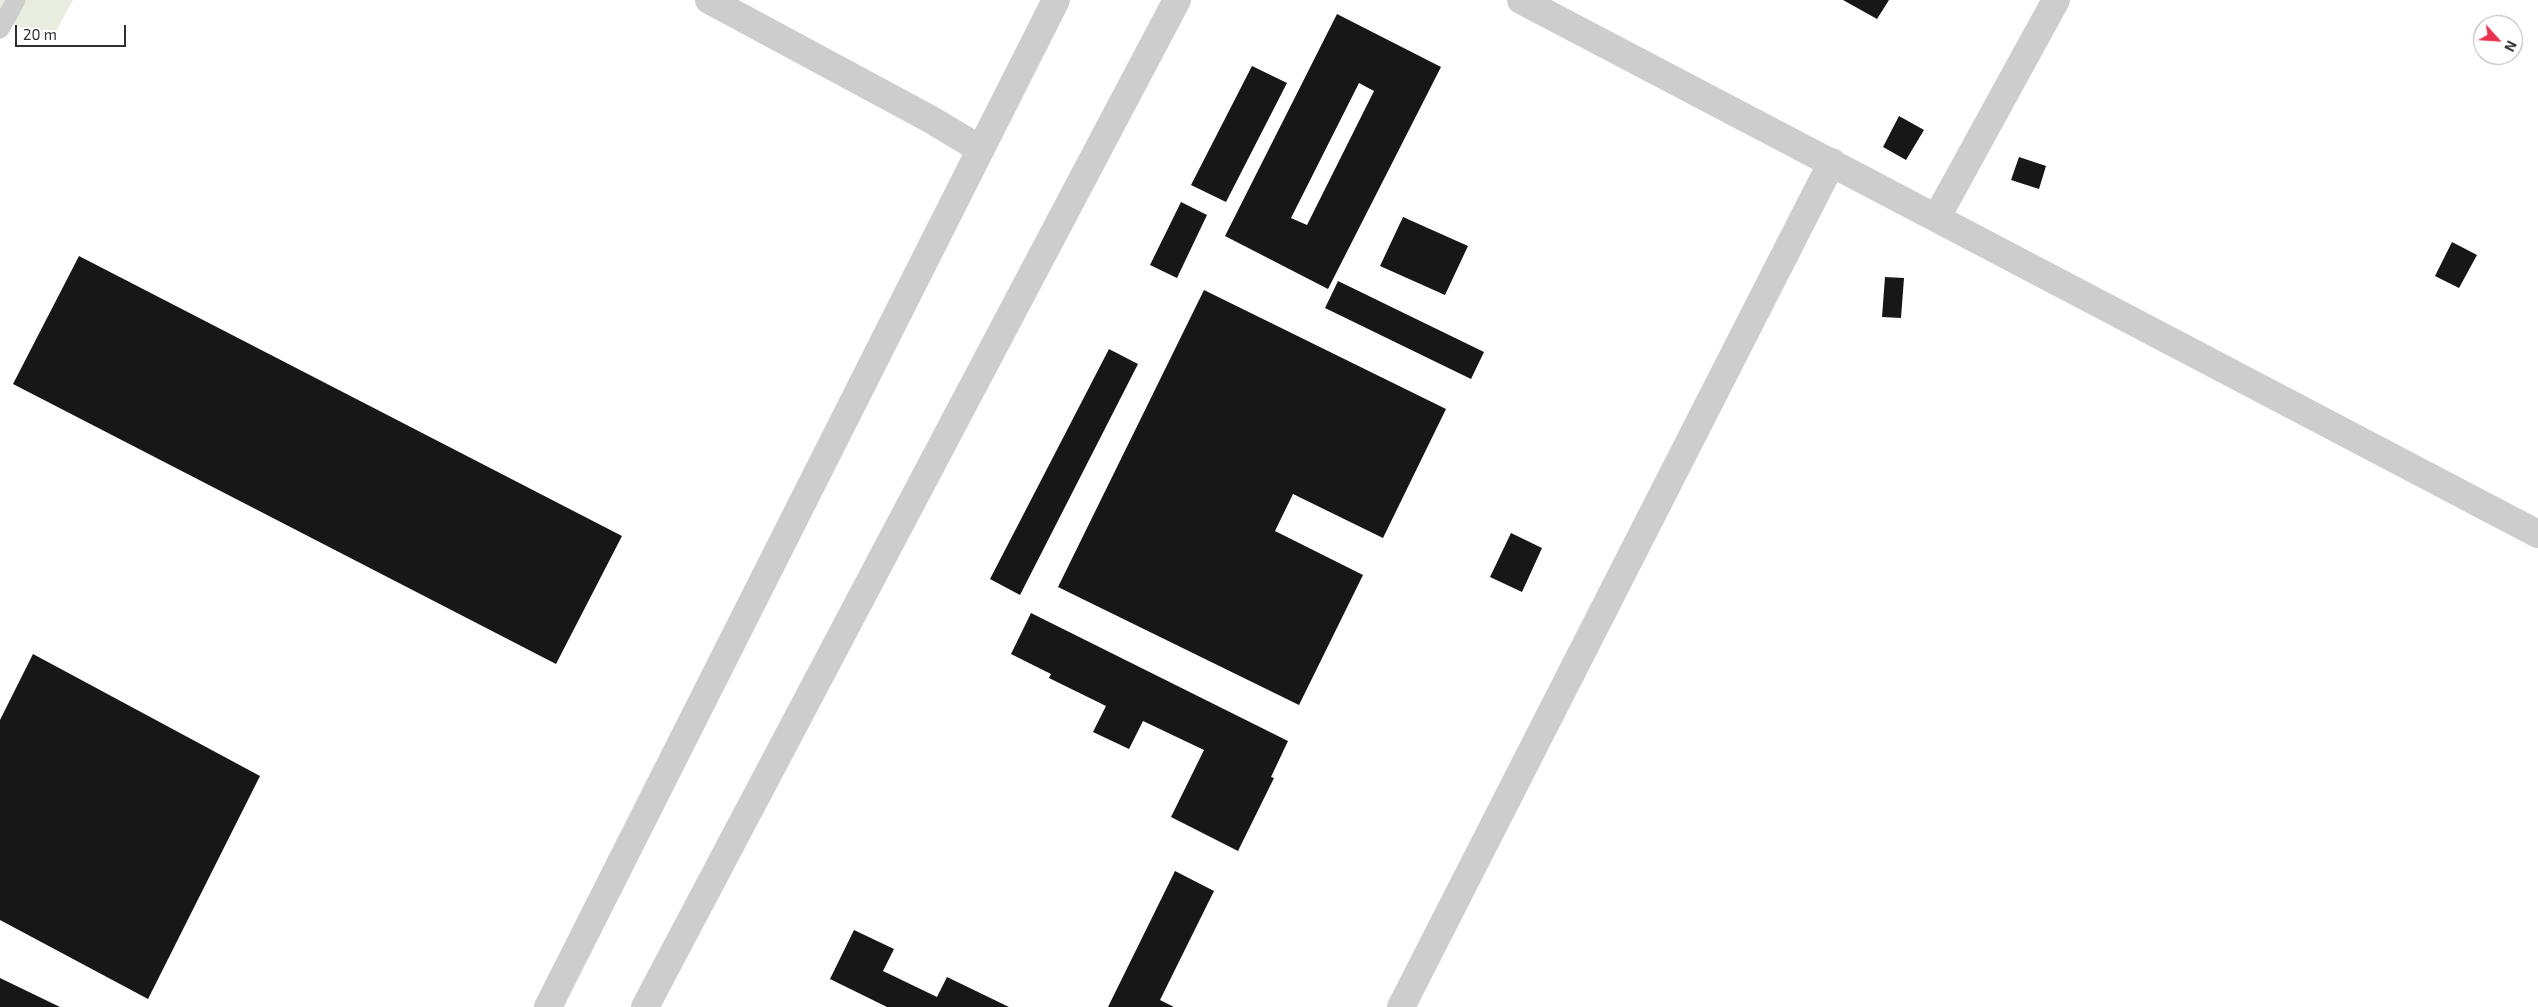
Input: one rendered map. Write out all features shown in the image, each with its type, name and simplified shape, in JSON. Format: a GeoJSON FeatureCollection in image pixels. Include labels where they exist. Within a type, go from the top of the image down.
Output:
{"type":"FeatureCollection","features":[{"type":"Feature","properties":{"kind":"street"},"geometry":{"type":"LineString","coordinates":[[709,0],[930,119],[980,149]]}},
{"type":"Feature","properties":{"kind":"street"},"geometry":{"type":"LineString","coordinates":[[548,1007],[1056,0]]}},
{"type":"Feature","properties":{"kind":"street"},"geometry":{"type":"LineString","coordinates":[[645,1007],[1177,0]]}},
{"type":"Feature","properties":{"kind":"street"},"geometry":{"type":"LineString","coordinates":[[1521,0],[2538,534]]}},
{"type":"Feature","properties":{"kind":"street"},"geometry":{"type":"LineString","coordinates":[[1937,217],[2056,0]]}},
{"type":"Feature","properties":{"kind":"street"},"geometry":{"type":"LineString","coordinates":[[1401,1007],[1832,162]]}},
{"type":"Feature","properties":{"kind":"lane"},"geometry":{"type":"LineString","coordinates":[[0,29],[16,0]]}},
{"type":"Feature","properties":{"kind":"shaded area"},"geometry":{"type":"Polygon","coordinates":[[[0,0],[73,0],[50,42],[0,17],[0,0]]]}},
{"type":"Feature","properties":{"kind":"building"},"geometry":{"type":"Polygon","coordinates":[[[1843,0],[1889,0],[1877,19],[1843,0]]]}},
{"type":"Feature","properties":{"kind":"building"},"geometry":{"type":"Polygon","coordinates":[[[1337,14],[1441,67],[1328,289],[1225,236],[1337,14]],[[1359,83],[1291,218],[1307,225],[1374,91],[1359,83]]]}},
{"type":"Feature","properties":{"kind":"building"},"geometry":{"type":"Polygon","coordinates":[[[1252,66],[1287,83],[1226,202],[1191,185],[1252,66]]]}},
{"type":"Feature","properties":{"kind":"building"},"geometry":{"type":"Polygon","coordinates":[[[1899,116],[1924,130],[1906,160],[1883,147],[1899,116]]]}},
{"type":"Feature","properties":{"kind":"building"},"geometry":{"type":"Polygon","coordinates":[[[2019,157],[2046,166],[2039,189],[2011,180],[2019,157]]]}},
{"type":"Feature","properties":{"kind":"building"},"geometry":{"type":"Polygon","coordinates":[[[1181,202],[1207,215],[1177,278],[1150,265],[1181,202]]]}},
{"type":"Feature","properties":{"kind":"building"},"geometry":{"type":"Polygon","coordinates":[[[1403,217],[1468,246],[1445,295],[1380,266],[1403,217]]]}},
{"type":"Feature","properties":{"kind":"building"},"geometry":{"type":"Polygon","coordinates":[[[2452,242],[2477,255],[2459,288],[2435,276],[2452,242]]]}},
{"type":"Feature","properties":{"kind":"building"},"geometry":{"type":"Polygon","coordinates":[[[79,256],[622,536],[556,664],[13,384],[79,256]]]}},
{"type":"Feature","properties":{"kind":"building"},"geometry":{"type":"Polygon","coordinates":[[[1885,277],[1904,278],[1901,318],[1882,317],[1885,277]]]}},
{"type":"Feature","properties":{"kind":"building"},"geometry":{"type":"Polygon","coordinates":[[[1338,281],[1484,352],[1471,379],[1325,308],[1338,281]]]}},
{"type":"Feature","properties":{"kind":"building"},"geometry":{"type":"Polygon","coordinates":[[[1204,290],[1446,409],[1383,538],[1293,494],[1275,531],[1363,575],[1299,705],[1058,587],[1204,290]]]}},
{"type":"Feature","properties":{"kind":"building"},"geometry":{"type":"Polygon","coordinates":[[[1109,349],[1138,364],[1020,595],[990,579],[1109,349]]]}},
{"type":"Feature","properties":{"kind":"building"},"geometry":{"type":"Polygon","coordinates":[[[1511,533],[1542,548],[1522,592],[1490,577],[1511,533]]]}},
{"type":"Feature","properties":{"kind":"building"},"geometry":{"type":"Polygon","coordinates":[[[1031,613],[1288,741],[1271,777],[1274,778],[1238,851],[1171,817],[1204,750],[1143,721],[1129,749],[1093,732],[1106,706],[1049,678],[1051,674],[1011,654],[1031,613]]]}},
{"type":"Feature","properties":{"kind":"building"},"geometry":{"type":"Polygon","coordinates":[[[33,654],[260,776],[148,999],[0,920],[0,720],[33,654]]]}},
{"type":"Feature","properties":{"kind":"building"},"geometry":{"type":"Polygon","coordinates":[[[1175,871],[1214,891],[1160,1000],[1174,1007],[1108,1007],[1175,871]]]}},
{"type":"Feature","properties":{"kind":"building"},"geometry":{"type":"Polygon","coordinates":[[[854,930],[894,949],[883,971],[937,997],[947,977],[1009,1007],[887,1007],[830,979],[854,930]]]}},
{"type":"Feature","properties":{"kind":"building"},"geometry":{"type":"Polygon","coordinates":[[[0,978],[60,1007],[0,1007],[0,978]]]}}]}
